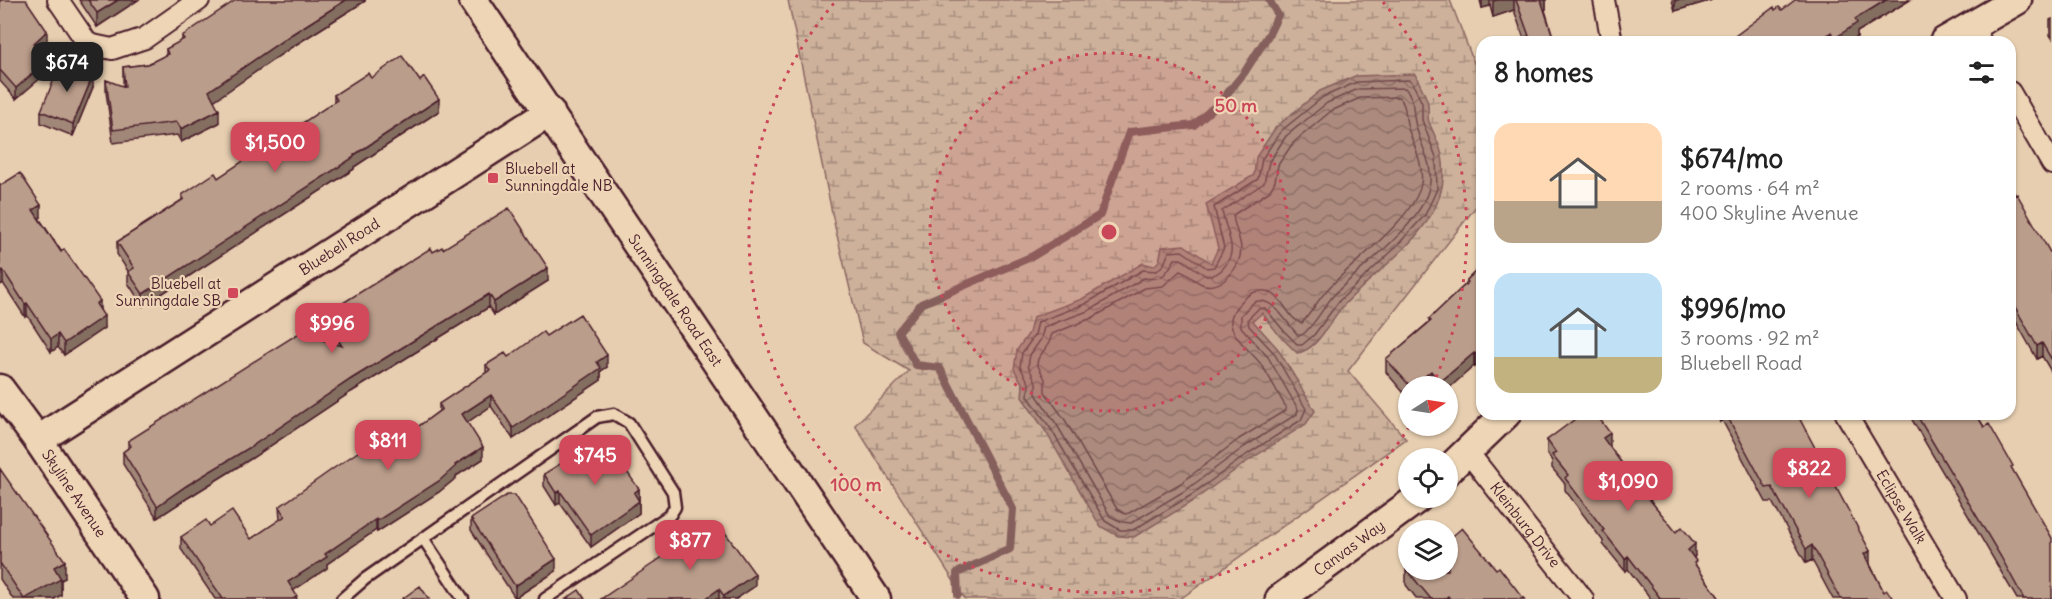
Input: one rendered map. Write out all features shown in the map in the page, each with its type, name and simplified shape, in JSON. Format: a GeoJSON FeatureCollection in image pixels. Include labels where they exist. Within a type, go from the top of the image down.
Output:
{"type":"FeatureCollection","features":[{"type":"Feature","properties":{"kind":"street"},"geometry":{"type":"LineString","coordinates":[[58,0],[88,44],[112,49],[145,38],[200,0]]}},
{"type":"Feature","properties":{"kind":"street","name":"Sunningdale Road East"},"geometry":{"type":"LineString","coordinates":[[473,0],[876,599]]}},
{"type":"Feature","properties":{"kind":"street"},"geometry":{"type":"LineString","coordinates":[[1604,0],[1611,36]]}},
{"type":"Feature","properties":{"kind":"street"},"geometry":{"type":"LineString","coordinates":[[1977,34],[2017,0]]}},
{"type":"Feature","properties":{"kind":"street"},"geometry":{"type":"LineString","coordinates":[[2016,102],[2052,164]]}},
{"type":"Feature","properties":{"kind":"street","name":"Bluebell Road"},"geometry":{"type":"LineString","coordinates":[[38,440],[550,112]]}},
{"type":"Feature","properties":{"kind":"street","name":"Skyline Avenue"},"geometry":{"type":"LineString","coordinates":[[0,389],[38,440],[145,599]]}},
{"type":"Feature","properties":{"kind":"street"},"geometry":{"type":"LineString","coordinates":[[1458,460],[1500,420]]}},
{"type":"Feature","properties":{"kind":"street","name":"Eclipse Walk"},"geometry":{"type":"LineString","coordinates":[[1850,420],[1956,599]]}},
{"type":"Feature","properties":{"kind":"street","name":"Kleinburg Drive"},"geometry":{"type":"LineString","coordinates":[[1458,462],[1583,599]]}},
{"type":"Feature","properties":{"kind":"street","name":"Canvas Way"},"geometry":{"type":"LineString","coordinates":[[1280,599],[1404,508]]}},
{"type":"Feature","properties":{"kind":"lane"},"geometry":{"type":"LineString","coordinates":[[342,599],[365,579],[597,417],[614,414],[629,423],[673,492],[675,507],[670,515],[545,599]]}},
{"type":"Feature","properties":{"kind":"lane"},"geometry":{"type":"LineString","coordinates":[[423,538],[464,599]]}},
{"type":"Feature","properties":{"kind":"green space"},"geometry":{"type":"Polygon","coordinates":[[[788,0],[1450,0],[1476,68],[1476,207],[1348,371],[1398,430],[1398,436],[1403,436],[1406,439],[1180,599],[965,599],[855,425],[909,371],[863,343],[835,227],[788,0]]]}},
{"type":"Feature","properties":{"kind":"water"},"geometry":{"type":"Polygon","coordinates":[[[1415,74],[1427,100],[1429,122],[1442,156],[1443,180],[1438,202],[1427,221],[1396,257],[1344,305],[1324,333],[1305,351],[1297,353],[1262,313],[1253,321],[1278,349],[1315,411],[1306,424],[1252,458],[1193,501],[1134,537],[1118,536],[1100,526],[1046,432],[1022,397],[1023,385],[1014,369],[1017,350],[1029,333],[1033,317],[1082,299],[1143,263],[1154,266],[1159,261],[1162,247],[1184,245],[1211,263],[1218,248],[1206,204],[1254,175],[1256,157],[1276,127],[1320,91],[1355,76],[1415,74]]]}},
{"type":"Feature","properties":{"kind":"building"},"geometry":{"type":"Polygon","coordinates":[[[0,0],[26,0],[47,31],[33,44],[56,53],[16,88],[0,70],[0,0]]]}},
{"type":"Feature","properties":{"kind":"building"},"geometry":{"type":"Polygon","coordinates":[[[88,0],[118,0],[97,13],[88,0]]]}},
{"type":"Feature","properties":{"kind":"building"},"geometry":{"type":"Polygon","coordinates":[[[236,0],[346,0],[209,91],[219,110],[181,129],[177,122],[113,130],[106,80],[125,87],[123,67],[148,64],[168,54],[166,49],[184,39],[182,36],[236,0]]]}},
{"type":"Feature","properties":{"kind":"building"},"geometry":{"type":"Polygon","coordinates":[[[1516,0],[1541,0],[1553,36],[1529,36],[1516,0]]]}},
{"type":"Feature","properties":{"kind":"building"},"geometry":{"type":"Polygon","coordinates":[[[1795,0],[1886,0],[1855,19],[1857,23],[1838,36],[1834,36],[1831,32],[1826,36],[1735,36],[1774,7],[1775,10],[1779,7],[1782,10],[1795,0]]]}},
{"type":"Feature","properties":{"kind":"building"},"geometry":{"type":"Polygon","coordinates":[[[402,56],[420,81],[424,77],[439,99],[143,294],[128,272],[134,268],[117,242],[184,199],[182,195],[215,173],[218,178],[261,149],[259,146],[292,124],[295,128],[337,100],[334,95],[368,73],[371,78],[402,56]]]}},
{"type":"Feature","properties":{"kind":"building"},"geometry":{"type":"Polygon","coordinates":[[[61,62],[93,75],[73,124],[41,111],[61,62]]]}},
{"type":"Feature","properties":{"kind":"building"},"geometry":{"type":"Polygon","coordinates":[[[20,173],[41,205],[33,210],[61,252],[64,249],[100,301],[96,304],[104,316],[64,343],[58,334],[51,339],[3,270],[0,272],[0,184],[20,173]]]}},
{"type":"Feature","properties":{"kind":"building"},"geometry":{"type":"Polygon","coordinates":[[[2017,194],[2052,256],[2052,360],[2042,343],[2037,346],[2016,309],[2017,194]]]}},
{"type":"Feature","properties":{"kind":"building"},"geometry":{"type":"Polygon","coordinates":[[[509,208],[548,268],[494,302],[489,294],[351,379],[252,446],[157,506],[123,452],[131,446],[128,441],[299,333],[342,346],[322,316],[431,248],[433,252],[442,247],[443,249],[509,208]]]}},
{"type":"Feature","properties":{"kind":"building"},"geometry":{"type":"Polygon","coordinates":[[[1476,271],[1476,353],[1447,376],[1435,376],[1431,371],[1425,376],[1401,376],[1386,359],[1431,321],[1429,319],[1468,282],[1467,280],[1476,271]]]}},
{"type":"Feature","properties":{"kind":"building"},"geometry":{"type":"Polygon","coordinates":[[[580,314],[607,355],[597,362],[601,368],[513,428],[491,395],[462,414],[483,447],[455,465],[439,481],[377,521],[376,519],[325,554],[327,557],[288,582],[297,596],[293,599],[223,599],[181,537],[206,520],[210,526],[232,511],[251,539],[285,516],[279,507],[334,468],[401,423],[408,434],[442,409],[439,404],[490,370],[486,365],[505,353],[508,357],[543,332],[546,336],[580,314]]]}},
{"type":"Feature","properties":{"kind":"building"},"geometry":{"type":"Polygon","coordinates":[[[1574,420],[1600,420],[1610,433],[1603,438],[1637,484],[1676,532],[1682,527],[1695,544],[1688,550],[1696,561],[1694,563],[1720,599],[1661,599],[1628,556],[1625,559],[1565,478],[1568,475],[1552,455],[1556,453],[1547,440],[1574,420]]]}},
{"type":"Feature","properties":{"kind":"building"},"geometry":{"type":"Polygon","coordinates":[[[1729,420],[1800,420],[1870,551],[1864,554],[1884,592],[1887,590],[1893,599],[1841,599],[1812,545],[1806,549],[1772,487],[1766,488],[1729,420]]]}},
{"type":"Feature","properties":{"kind":"building"},"geometry":{"type":"Polygon","coordinates":[[[1920,420],[1980,420],[1984,427],[1989,424],[2052,538],[2052,599],[2024,599],[1920,420]]]}},
{"type":"Feature","properties":{"kind":"building"},"geometry":{"type":"Polygon","coordinates":[[[596,441],[600,448],[607,443],[639,489],[634,493],[639,501],[591,535],[560,491],[556,493],[544,474],[596,441]]]}},
{"type":"Feature","properties":{"kind":"building"},"geometry":{"type":"Polygon","coordinates":[[[0,469],[65,561],[54,567],[61,579],[24,599],[0,563],[0,469]]]}},
{"type":"Feature","properties":{"kind":"building"},"geometry":{"type":"Polygon","coordinates":[[[507,495],[515,495],[556,559],[515,586],[471,519],[507,495]]]}},
{"type":"Feature","properties":{"kind":"building"},"geometry":{"type":"Polygon","coordinates":[[[706,525],[714,537],[724,531],[755,574],[724,596],[719,589],[705,599],[601,599],[654,563],[706,525]]]}},
{"type":"Feature","properties":{"kind":"building"},"geometry":{"type":"Polygon","coordinates":[[[1462,528],[1496,569],[1499,567],[1524,599],[1450,599],[1448,596],[1444,599],[1431,599],[1415,580],[1458,580],[1458,531],[1462,528]]]}},
{"type":"Feature","properties":{"kind":"building"},"geometry":{"type":"Polygon","coordinates":[[[420,586],[429,599],[402,599],[420,586]]]}},
{"type":"Feature","properties":{"kind":"building"},"geometry":{"type":"Polygon","coordinates":[[[579,590],[585,599],[566,599],[579,590]]]}},
{"type":"Feature","properties":{"kind":"waterway"},"geometry":{"type":"LineString","coordinates":[[958,595],[957,573],[1010,549],[1013,509],[940,368],[916,365],[898,332],[921,304],[1033,256],[1100,215],[1129,132],[1194,125],[1221,101],[1244,73],[1269,34],[1278,15],[1269,0]]}},
{"type":"Feature","properties":{"kind":"place","name":"Bluebell at Sunningdale NB"},"geometry":{"type":"Point","coordinates":[493,178]}},
{"type":"Feature","properties":{"kind":"place","name":"Bluebell at Sunningdale SB"},"geometry":{"type":"Point","coordinates":[233,293]}}]}
